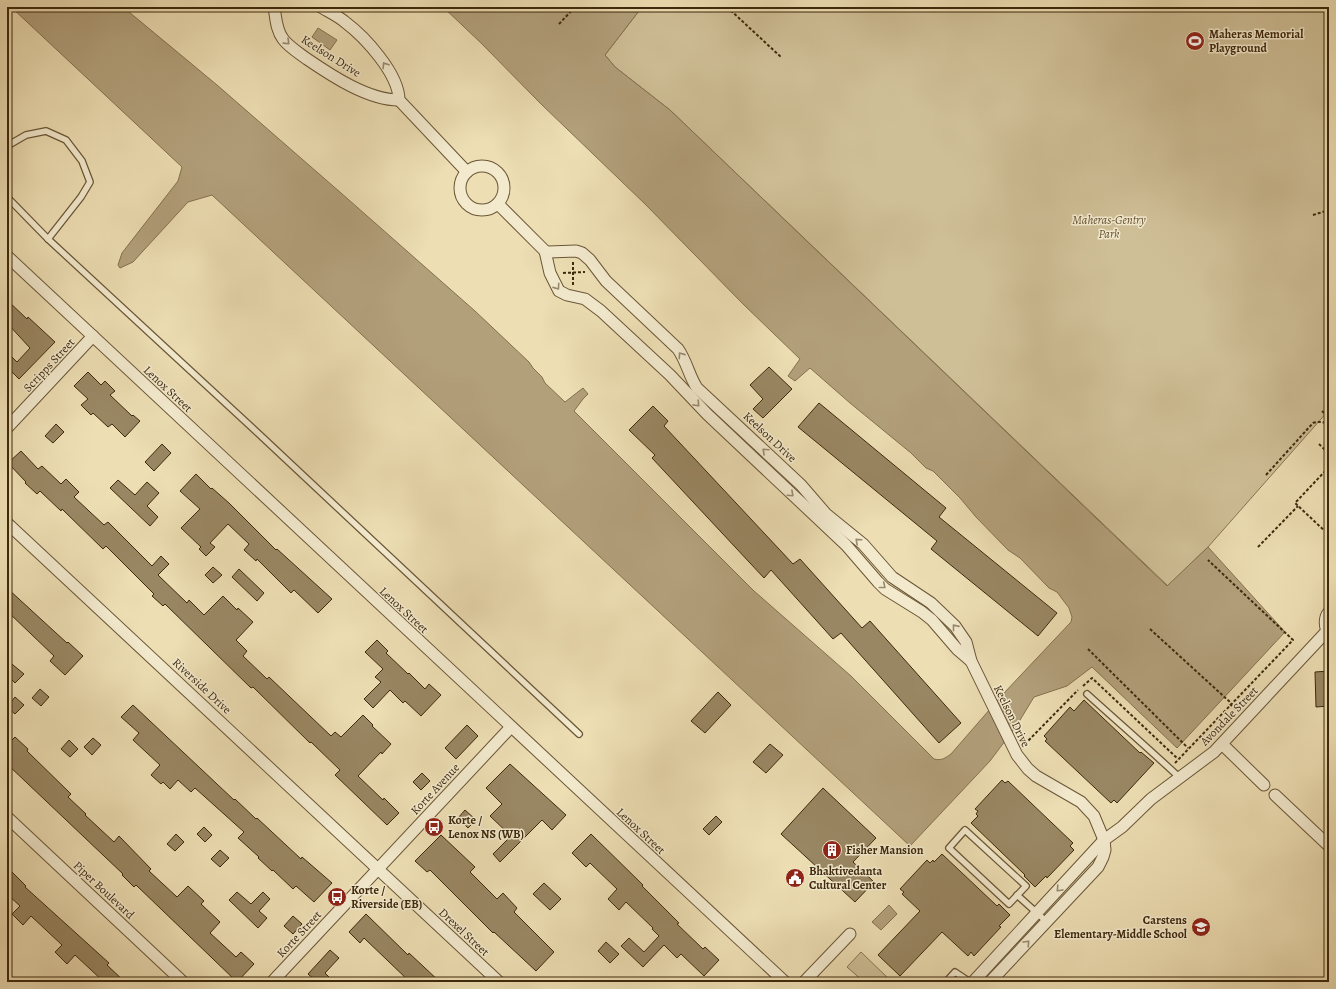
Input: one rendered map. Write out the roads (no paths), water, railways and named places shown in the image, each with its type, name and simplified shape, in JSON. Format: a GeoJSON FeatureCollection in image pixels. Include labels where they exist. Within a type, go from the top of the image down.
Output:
{"type":"FeatureCollection","features":[{"type":"Feature","properties":{"kind":"street","name":"Keelson Drive"},"geometry":{"type":"LineString","coordinates":[[274,7],[277,27],[282,39],[301,54],[324,70],[357,89],[384,99],[399,100]]}},
{"type":"Feature","properties":{"kind":"street"},"geometry":{"type":"LineString","coordinates":[[321,7],[345,22],[373,49],[394,80],[399,100],[467,172]]}},
{"type":"Feature","properties":{"kind":"street"},"geometry":{"type":"LineString","coordinates":[[484,166],[498,172],[504,182],[504,188],[498,204],[482,210],[471,207],[466,203],[460,189],[462,179],[467,172],[474,168],[484,166]]}},
{"type":"Feature","properties":{"kind":"street"},"geometry":{"type":"LineString","coordinates":[[498,204],[545,251]]}},
{"type":"Feature","properties":{"kind":"street","name":"Keelson Drive"},"geometry":{"type":"LineString","coordinates":[[971,661],[957,649],[932,620],[878,582],[846,545],[707,414],[670,375],[601,311],[585,299],[567,295],[559,291],[550,273],[545,251],[576,251],[590,260],[606,281],[678,349],[697,388],[801,485],[826,514],[863,544],[892,576],[931,603],[955,626],[966,642],[971,661],[1013,750],[1022,762],[1036,776],[1081,802],[1094,816],[1104,840]]}},
{"type":"Feature","properties":{"kind":"street","name":"Lenox Street"},"geometry":{"type":"LineString","coordinates":[[7,256],[785,982]]}},
{"type":"Feature","properties":{"kind":"street","name":"Scripps Street"},"geometry":{"type":"LineString","coordinates":[[7,428],[93,336]]}},
{"type":"Feature","properties":{"kind":"street","name":"Riverside Drive"},"geometry":{"type":"LineString","coordinates":[[7,523],[378,869]]}},
{"type":"Feature","properties":{"kind":"street","name":"Avondale Street"},"geometry":{"type":"LineString","coordinates":[[973,982],[1104,840],[1122,827],[1151,799],[1214,752],[1222,744],[1327,625]]}},
{"type":"Feature","properties":{"kind":"street","name":"Korte Avenue"},"geometry":{"type":"LineString","coordinates":[[378,869],[511,727]]}},
{"type":"Feature","properties":{"kind":"street"},"geometry":{"type":"LineString","coordinates":[[1222,744],[1264,785]]}},
{"type":"Feature","properties":{"kind":"street"},"geometry":{"type":"LineString","coordinates":[[1275,795],[1329,846]]}},
{"type":"Feature","properties":{"kind":"street","name":"Piper Boulevard"},"geometry":{"type":"LineString","coordinates":[[7,817],[183,982]]}},
{"type":"Feature","properties":{"kind":"street"},"geometry":{"type":"LineString","coordinates":[[990,982],[1098,867],[1105,850],[1104,840]]}},
{"type":"Feature","properties":{"kind":"street","name":"Korte Street"},"geometry":{"type":"LineString","coordinates":[[272,982],[378,869]]}},
{"type":"Feature","properties":{"kind":"street","name":"Drexel Street"},"geometry":{"type":"LineString","coordinates":[[378,869],[499,982]]}},
{"type":"Feature","properties":{"kind":"street"},"geometry":{"type":"LineString","coordinates":[[1073,874],[1082,884]]}},
{"type":"Feature","properties":{"kind":"street"},"geometry":{"type":"LineString","coordinates":[[804,982],[850,934]]}},
{"type":"Feature","properties":{"kind":"street"},"geometry":{"type":"LineString","coordinates":[[1000,953],[1009,962]]}},
{"type":"Feature","properties":{"kind":"lane"},"geometry":{"type":"LineString","coordinates":[[7,146],[26,135],[46,131],[66,140],[82,161],[90,182],[81,197],[48,239]]}},
{"type":"Feature","properties":{"kind":"lane"},"geometry":{"type":"LineString","coordinates":[[7,197],[48,239],[579,734]]}},
{"type":"Feature","properties":{"kind":"lane"},"geometry":{"type":"LineString","coordinates":[[1087,694],[1128,732],[1142,742],[1179,777]]}},
{"type":"Feature","properties":{"kind":"lane"},"geometry":{"type":"LineString","coordinates":[[965,830],[1026,886],[1017,896],[1009,904],[949,848],[965,830]]}},
{"type":"Feature","properties":{"kind":"lane"},"geometry":{"type":"LineString","coordinates":[[1017,896],[1047,922]]}},
{"type":"Feature","properties":{"kind":"lane"},"geometry":{"type":"LineString","coordinates":[[946,982],[956,972],[970,982]]}},
{"type":"Feature","properties":{"kind":"place","name":"Maheras Memorial Playground"},"geometry":{"type":"Point","coordinates":[1195,41]}},
{"type":"Feature","properties":{"kind":"place","name":"Korte / Lenox NS (WB)"},"geometry":{"type":"Point","coordinates":[434,827]}},
{"type":"Feature","properties":{"kind":"place","name":"Fisher Mansion"},"geometry":{"type":"Point","coordinates":[832,850]}},
{"type":"Feature","properties":{"kind":"place","name":"Bhaktivedanta Cultural Center"},"geometry":{"type":"Point","coordinates":[795,878]}},
{"type":"Feature","properties":{"kind":"place","name":"Korte / Riverside (EB)"},"geometry":{"type":"Point","coordinates":[337,897]}},
{"type":"Feature","properties":{"kind":"place","name":"Carstens Elementary-Middle School"},"geometry":{"type":"Point","coordinates":[1201,927]}},
{"type":"Feature","properties":{"kind":"park label","name":"Maheras-Gentry Park"},"geometry":{"type":"Point","coordinates":[1109,227]}}]}
